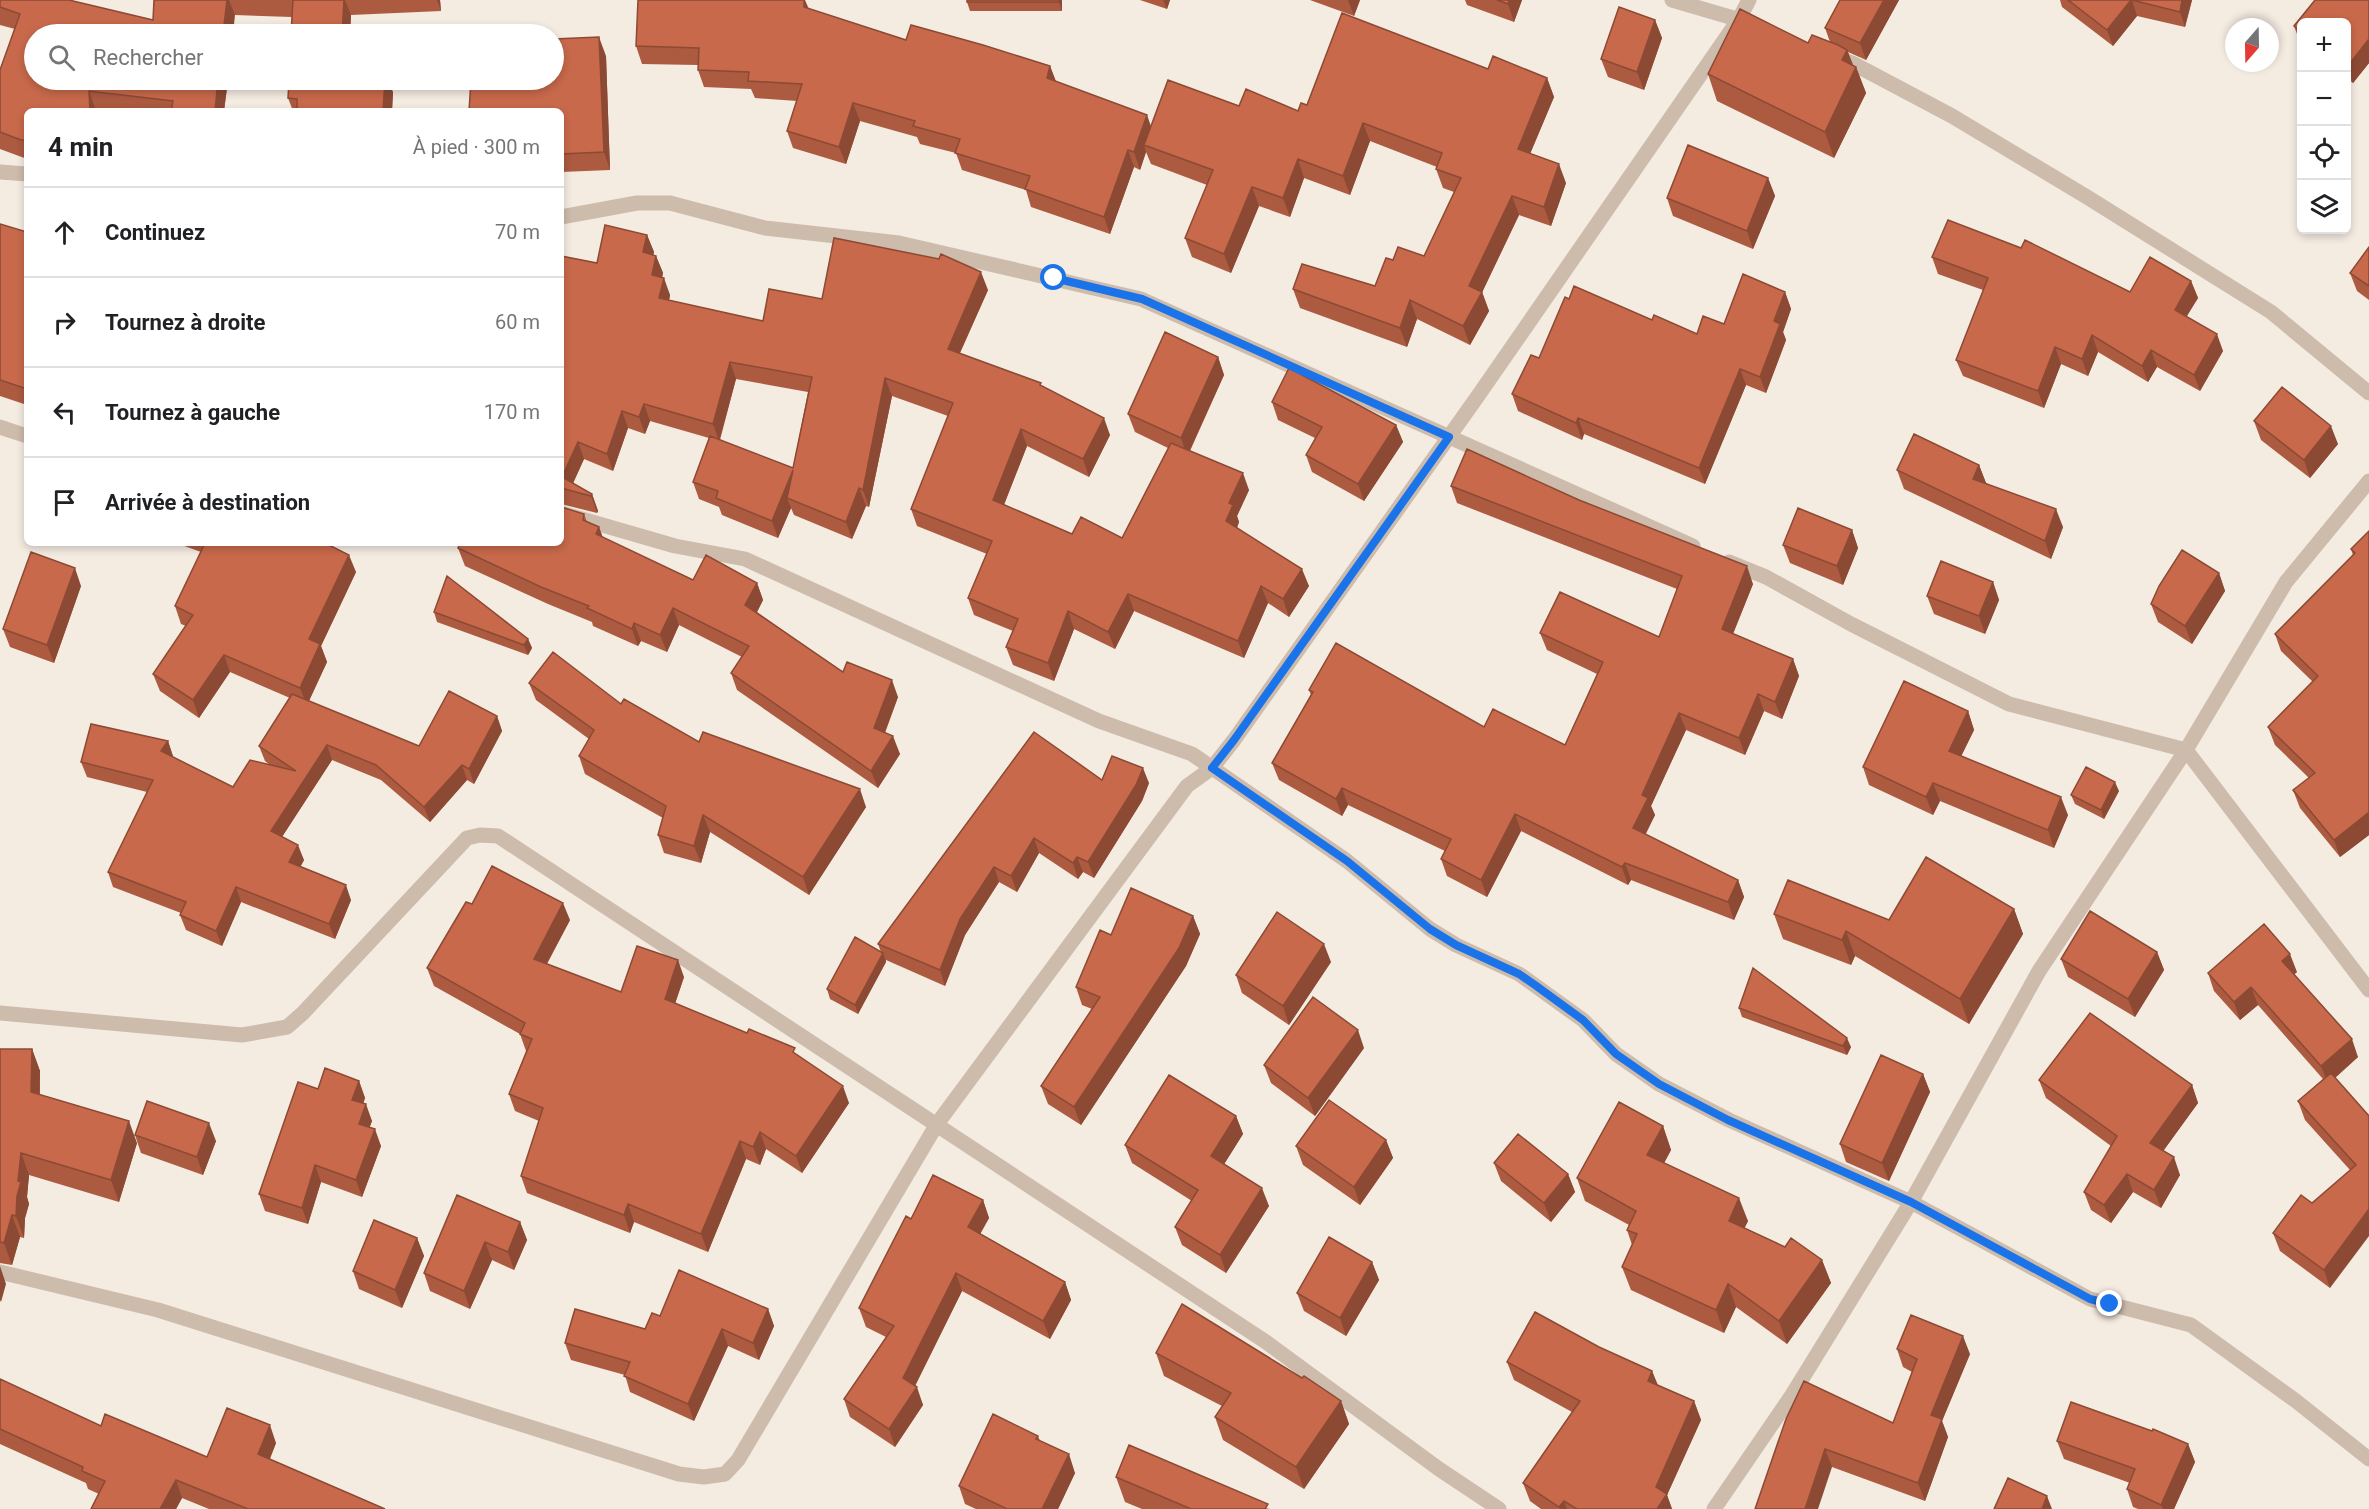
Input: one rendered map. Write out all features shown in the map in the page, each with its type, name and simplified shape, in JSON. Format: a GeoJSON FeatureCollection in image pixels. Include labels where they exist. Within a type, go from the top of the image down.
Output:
{"type":"FeatureCollection","features":[{"type":"Feature","properties":{"kind":"street"},"geometry":{"type":"LineString","coordinates":[[1672,0],[1760,27]]}},
{"type":"Feature","properties":{"kind":"street"},"geometry":{"type":"LineString","coordinates":[[0,1272],[158,1310],[679,1474],[704,1477],[725,1474],[738,1460],[937,1124],[1187,786],[1212,768],[1234,740],[1449,437],[1739,19],[1749,0]]}},
{"type":"Feature","properties":{"kind":"street"},"geometry":{"type":"LineString","coordinates":[[1821,51],[1852,63],[1952,116],[2087,196],[2271,312],[2369,393]]}},
{"type":"Feature","properties":{"kind":"street"},"geometry":{"type":"LineString","coordinates":[[0,172],[24,174]]}},
{"type":"Feature","properties":{"kind":"street"},"geometry":{"type":"LineString","coordinates":[[564,216],[637,203],[670,203],[765,228],[899,243],[1142,299],[1766,577],[1851,624],[2009,704],[2186,750],[2369,990]]}},
{"type":"Feature","properties":{"kind":"street"},"geometry":{"type":"LineString","coordinates":[[0,427],[24,435]]}},
{"type":"Feature","properties":{"kind":"street"},"geometry":{"type":"LineString","coordinates":[[1714,1509],[1792,1395],[1911,1202],[2039,971],[2186,750],[2286,582],[2369,482]]}},
{"type":"Feature","properties":{"kind":"street"},"geometry":{"type":"LineString","coordinates":[[564,514],[675,546],[745,559],[1099,721],[1192,754],[1347,861],[1430,929],[1456,945],[1519,974],[1583,1020],[1616,1054],[1659,1084],[1728,1120],[1911,1202],[2090,1299],[2191,1324],[2296,1401],[2369,1459]]}},
{"type":"Feature","properties":{"kind":"street"},"geometry":{"type":"LineString","coordinates":[[0,1013],[242,1035],[287,1028],[467,838],[480,835],[498,836],[1266,1342],[1439,1469],[1499,1509]]}},
{"type":"Feature","properties":{"kind":"building"},"geometry":{"type":"Polygon","coordinates":[[[0,0],[69,0],[153,20],[154,0],[227,0],[224,24],[24,24],[24,90],[217,90],[215,108],[172,108],[173,101],[89,91],[90,108],[24,108],[24,140],[0,132],[0,70],[20,14],[0,7],[0,0]]]}},
{"type":"Feature","properties":{"kind":"building"},"geometry":{"type":"Polygon","coordinates":[[[293,0],[344,0],[343,24],[292,24],[293,0]]]}},
{"type":"Feature","properties":{"kind":"building"},"geometry":{"type":"Polygon","coordinates":[[[638,0],[804,0],[804,7],[906,40],[911,25],[1050,66],[1047,78],[1147,115],[1134,152],[1128,150],[1104,217],[1025,189],[1030,176],[955,153],[960,139],[913,126],[915,121],[853,103],[839,147],[787,131],[802,84],[748,81],[749,72],[698,70],[699,48],[636,46],[638,0]]]}},
{"type":"Feature","properties":{"kind":"building"},"geometry":{"type":"Polygon","coordinates":[[[967,0],[1059,0],[1059,2],[967,2],[967,0]]]}},
{"type":"Feature","properties":{"kind":"building"},"geometry":{"type":"Polygon","coordinates":[[[1497,0],[1509,0],[1508,4],[1497,0]]]}},
{"type":"Feature","properties":{"kind":"building"},"geometry":{"type":"Polygon","coordinates":[[[1840,0],[1884,0],[1860,43],[1825,28],[1840,0]]]}},
{"type":"Feature","properties":{"kind":"building"},"geometry":{"type":"Polygon","coordinates":[[[2068,0],[2131,0],[2107,30],[2068,0]]]}},
{"type":"Feature","properties":{"kind":"building"},"geometry":{"type":"Polygon","coordinates":[[[2132,0],[2182,0],[2180,12],[2132,0]]]}},
{"type":"Feature","properties":{"kind":"building"},"geometry":{"type":"Polygon","coordinates":[[[2315,0],[2369,0],[2369,39],[2351,62],[2351,18],[2300,18],[2315,0]]]}},
{"type":"Feature","properties":{"kind":"building"},"geometry":{"type":"Polygon","coordinates":[[[1619,7],[1655,20],[1637,72],[1601,59],[1619,7]]]}},
{"type":"Feature","properties":{"kind":"building"},"geometry":{"type":"Polygon","coordinates":[[[1740,9],[1808,43],[1812,35],[1847,50],[1842,60],[1856,67],[1825,132],[1708,74],[1740,9]]]}},
{"type":"Feature","properties":{"kind":"building"},"geometry":{"type":"Polygon","coordinates":[[[1342,13],[1488,69],[1493,56],[1547,78],[1518,149],[1559,164],[1544,207],[1512,196],[1469,286],[1482,292],[1463,326],[1410,300],[1400,328],[1293,289],[1302,264],[1375,286],[1386,258],[1393,260],[1398,247],[1424,256],[1461,178],[1436,169],[1442,153],[1363,123],[1343,176],[1298,159],[1283,198],[1252,187],[1224,254],[1185,238],[1213,170],[1144,145],[1168,80],[1239,106],[1246,89],[1298,111],[1301,103],[1307,105],[1342,13]]]}},
{"type":"Feature","properties":{"kind":"building"},"geometry":{"type":"Polygon","coordinates":[[[599,37],[604,152],[564,154],[564,108],[469,108],[470,90],[564,90],[564,39],[599,37]]]}},
{"type":"Feature","properties":{"kind":"building"},"geometry":{"type":"Polygon","coordinates":[[[288,90],[384,90],[383,108],[297,108],[297,99],[288,98],[288,90]]]}},
{"type":"Feature","properties":{"kind":"building"},"geometry":{"type":"Polygon","coordinates":[[[1688,145],[1768,178],[1747,231],[1667,198],[1688,145]]]}},
{"type":"Feature","properties":{"kind":"building"},"geometry":{"type":"Polygon","coordinates":[[[1948,220],[2021,248],[2025,240],[2130,292],[2150,257],[2191,281],[2175,310],[2217,334],[2194,375],[2151,350],[2142,366],[2092,335],[2082,359],[2055,347],[2038,391],[1956,360],[1988,278],[1932,257],[1948,220]]]}},
{"type":"Feature","properties":{"kind":"building"},"geometry":{"type":"Polygon","coordinates":[[[0,224],[24,231],[24,388],[0,380],[0,224]]]}},
{"type":"Feature","properties":{"kind":"building"},"geometry":{"type":"Polygon","coordinates":[[[605,225],[647,235],[643,252],[656,256],[652,275],[664,278],[659,298],[763,321],[769,289],[822,299],[834,238],[939,259],[941,254],[981,272],[948,349],[1041,383],[1040,385],[1104,418],[1083,459],[1021,429],[993,500],[1072,534],[1081,517],[1122,538],[1171,443],[1243,473],[1229,503],[1233,505],[1226,521],[1302,569],[1283,599],[1261,586],[1238,641],[1128,594],[1108,632],[1068,611],[1048,663],[1006,647],[1018,619],[968,598],[992,541],[911,509],[953,403],[885,378],[863,490],[859,488],[846,522],[787,498],[793,470],[772,521],[716,498],[718,491],[693,482],[710,436],[793,468],[812,377],[730,362],[713,424],[644,404],[639,417],[622,411],[607,454],[578,442],[564,473],[564,257],[597,263],[605,225]]]}},
{"type":"Feature","properties":{"kind":"building"},"geometry":{"type":"Polygon","coordinates":[[[2369,247],[2369,286],[2350,273],[2369,247]]]}},
{"type":"Feature","properties":{"kind":"building"},"geometry":{"type":"Polygon","coordinates":[[[1743,274],[1785,292],[1774,321],[1780,324],[1760,377],[1740,369],[1699,468],[1578,418],[1576,423],[1512,394],[1531,355],[1539,358],[1565,297],[1569,299],[1574,286],[1652,320],[1654,315],[1697,334],[1703,316],[1724,324],[1743,274]]]}},
{"type":"Feature","properties":{"kind":"building"},"geometry":{"type":"Polygon","coordinates":[[[1165,332],[1218,357],[1181,438],[1128,414],[1165,332]]]}},
{"type":"Feature","properties":{"kind":"building"},"geometry":{"type":"Polygon","coordinates":[[[1289,368],[1396,425],[1358,484],[1306,455],[1322,427],[1272,402],[1289,368]]]}},
{"type":"Feature","properties":{"kind":"building"},"geometry":{"type":"Polygon","coordinates":[[[2282,387],[2331,426],[2304,460],[2254,421],[2282,387]]]}},
{"type":"Feature","properties":{"kind":"building"},"geometry":{"type":"Polygon","coordinates":[[[1914,434],[1979,465],[1973,479],[2056,509],[2045,541],[1897,470],[1914,434]]]}},
{"type":"Feature","properties":{"kind":"building"},"geometry":{"type":"Polygon","coordinates":[[[1467,449],[1579,500],[1747,566],[1722,629],[1793,659],[1775,702],[1758,694],[1739,738],[1679,713],[1642,795],[1648,798],[1633,828],[1738,880],[1728,902],[1625,863],[1622,867],[1515,814],[1481,880],[1441,859],[1451,839],[1342,788],[1336,799],[1272,763],[1313,692],[1309,690],[1336,643],[1484,727],[1493,709],[1565,745],[1603,662],[1540,633],[1560,592],[1659,637],[1682,576],[1451,486],[1467,449]]]}},
{"type":"Feature","properties":{"kind":"building"},"geometry":{"type":"Polygon","coordinates":[[[564,478],[592,494],[591,496],[564,489],[564,478]]]}},
{"type":"Feature","properties":{"kind":"building"},"geometry":{"type":"Polygon","coordinates":[[[564,508],[584,514],[583,520],[599,527],[596,534],[693,580],[706,555],[757,583],[745,605],[843,672],[847,662],[892,680],[874,728],[893,736],[871,771],[731,673],[749,646],[673,608],[660,635],[634,623],[632,629],[587,608],[589,606],[541,587],[458,548],[459,546],[564,546],[564,508]]]}},
{"type":"Feature","properties":{"kind":"building"},"geometry":{"type":"Polygon","coordinates":[[[1798,508],[1852,530],[1837,566],[1783,545],[1798,508]]]}},
{"type":"Feature","properties":{"kind":"building"},"geometry":{"type":"Polygon","coordinates":[[[2369,531],[2369,814],[2334,840],[2293,790],[2315,773],[2268,727],[2318,676],[2275,634],[2355,553],[2351,549],[2369,531]]]}},
{"type":"Feature","properties":{"kind":"building"},"geometry":{"type":"Polygon","coordinates":[[[204,546],[331,546],[349,555],[309,639],[320,644],[300,688],[224,655],[193,700],[153,674],[193,615],[175,606],[204,546]]]}},
{"type":"Feature","properties":{"kind":"building"},"geometry":{"type":"Polygon","coordinates":[[[2182,550],[2219,573],[2185,626],[2151,604],[2159,586],[2182,550]]]}},
{"type":"Feature","properties":{"kind":"building"},"geometry":{"type":"Polygon","coordinates":[[[31,552],[75,568],[47,645],[3,629],[31,552]]]}},
{"type":"Feature","properties":{"kind":"building"},"geometry":{"type":"Polygon","coordinates":[[[1941,561],[1993,582],[1979,616],[1927,596],[1941,561]]]}},
{"type":"Feature","properties":{"kind":"building"},"geometry":{"type":"Polygon","coordinates":[[[447,576],[528,639],[524,645],[434,612],[447,576]]]}},
{"type":"Feature","properties":{"kind":"building"},"geometry":{"type":"Polygon","coordinates":[[[553,652],[621,704],[624,699],[699,742],[703,732],[860,789],[803,877],[703,815],[694,846],[658,835],[666,806],[579,756],[594,730],[529,683],[553,652]]]}},
{"type":"Feature","properties":{"kind":"building"},"geometry":{"type":"Polygon","coordinates":[[[1904,681],[1968,711],[1949,751],[2061,797],[2048,830],[1933,783],[1926,797],[1863,767],[1904,681]]]}},
{"type":"Feature","properties":{"kind":"building"},"geometry":{"type":"Polygon","coordinates":[[[449,691],[497,716],[469,769],[462,765],[424,807],[376,765],[327,745],[271,831],[298,845],[289,862],[346,885],[329,924],[236,887],[216,931],[180,915],[186,902],[108,872],[153,780],[81,762],[91,724],[168,741],[161,751],[233,787],[250,760],[296,771],[259,746],[292,694],[419,746],[449,691]]]}},
{"type":"Feature","properties":{"kind":"building"},"geometry":{"type":"Polygon","coordinates":[[[1034,732],[1102,780],[1112,756],[1143,768],[1136,785],[1088,862],[1077,857],[1073,863],[1034,838],[1011,876],[994,867],[960,919],[940,970],[878,944],[1034,732]]]}},
{"type":"Feature","properties":{"kind":"building"},"geometry":{"type":"Polygon","coordinates":[[[2086,767],[2115,782],[2101,810],[2071,795],[2086,767]]]}},
{"type":"Feature","properties":{"kind":"building"},"geometry":{"type":"Polygon","coordinates":[[[1926,857],[2014,909],[1960,999],[1846,931],[1842,940],[1774,914],[1788,880],[1889,920],[1926,857]]]}},
{"type":"Feature","properties":{"kind":"building"},"geometry":{"type":"Polygon","coordinates":[[[492,866],[563,903],[534,959],[621,992],[637,946],[678,960],[665,999],[747,1033],[749,1029],[795,1048],[793,1052],[843,1086],[796,1156],[760,1132],[753,1147],[740,1141],[701,1234],[628,1204],[624,1215],[521,1176],[543,1108],[509,1094],[532,1039],[520,1034],[525,1023],[427,968],[466,902],[472,904],[492,866]]]}},
{"type":"Feature","properties":{"kind":"building"},"geometry":{"type":"Polygon","coordinates":[[[1131,888],[1193,916],[1179,948],[1074,1107],[1041,1086],[1100,997],[1076,987],[1100,930],[1111,935],[1131,888]]]}},
{"type":"Feature","properties":{"kind":"building"},"geometry":{"type":"Polygon","coordinates":[[[2090,911],[2157,952],[2128,999],[2061,959],[2090,911]]]}},
{"type":"Feature","properties":{"kind":"building"},"geometry":{"type":"Polygon","coordinates":[[[1277,912],[1324,944],[1283,1006],[1236,975],[1277,912]]]}},
{"type":"Feature","properties":{"kind":"building"},"geometry":{"type":"Polygon","coordinates":[[[2264,924],[2290,954],[2282,961],[2352,1039],[2321,1066],[2251,987],[2234,1002],[2208,973],[2264,924]]]}},
{"type":"Feature","properties":{"kind":"building"},"geometry":{"type":"Polygon","coordinates":[[[855,937],[883,953],[855,1005],[827,989],[855,937]]]}},
{"type":"Feature","properties":{"kind":"building"},"geometry":{"type":"Polygon","coordinates":[[[1753,968],[1847,1038],[1843,1046],[1739,1008],[1753,968]]]}},
{"type":"Feature","properties":{"kind":"building"},"geometry":{"type":"Polygon","coordinates":[[[1313,997],[1358,1030],[1308,1098],[1264,1065],[1313,997]]]}},
{"type":"Feature","properties":{"kind":"building"},"geometry":{"type":"Polygon","coordinates":[[[2090,1013],[2192,1085],[2150,1143],[2174,1157],[2154,1190],[2127,1174],[2104,1205],[2084,1192],[2117,1136],[2039,1080],[2090,1013]]]}},
{"type":"Feature","properties":{"kind":"building"},"geometry":{"type":"Polygon","coordinates":[[[0,1049],[32,1049],[31,1092],[129,1121],[111,1180],[21,1153],[18,1181],[21,1182],[17,1196],[16,1216],[12,1215],[4,1243],[0,1242],[0,1049]]]}},
{"type":"Feature","properties":{"kind":"building"},"geometry":{"type":"Polygon","coordinates":[[[1881,1055],[1923,1074],[1882,1163],[1840,1144],[1881,1055]]]}},
{"type":"Feature","properties":{"kind":"building"},"geometry":{"type":"Polygon","coordinates":[[[325,1068],[359,1081],[352,1100],[366,1104],[359,1124],[375,1129],[356,1180],[315,1165],[302,1208],[259,1194],[298,1082],[318,1089],[325,1068]]]}},
{"type":"Feature","properties":{"kind":"building"},"geometry":{"type":"Polygon","coordinates":[[[2331,1073],[2369,1116],[2369,1209],[2324,1270],[2273,1233],[2301,1195],[2312,1203],[2356,1165],[2298,1101],[2331,1073]]]}},
{"type":"Feature","properties":{"kind":"building"},"geometry":{"type":"Polygon","coordinates":[[[1169,1075],[1236,1116],[1211,1156],[1262,1188],[1220,1255],[1175,1227],[1198,1190],[1125,1145],[1169,1075]]]}},
{"type":"Feature","properties":{"kind":"building"},"geometry":{"type":"Polygon","coordinates":[[[1329,1100],[1386,1140],[1354,1187],[1296,1146],[1329,1100]]]}},
{"type":"Feature","properties":{"kind":"building"},"geometry":{"type":"Polygon","coordinates":[[[147,1101],[209,1123],[197,1157],[135,1135],[147,1101]]]}},
{"type":"Feature","properties":{"kind":"building"},"geometry":{"type":"Polygon","coordinates":[[[1619,1102],[1663,1126],[1647,1155],[1739,1198],[1729,1221],[1785,1247],[1791,1238],[1822,1260],[1779,1321],[1728,1284],[1716,1310],[1622,1267],[1637,1234],[1627,1230],[1636,1211],[1577,1178],[1619,1102]]]}},
{"type":"Feature","properties":{"kind":"building"},"geometry":{"type":"Polygon","coordinates":[[[1518,1134],[1568,1174],[1544,1203],[1494,1163],[1518,1134]]]}},
{"type":"Feature","properties":{"kind":"building"},"geometry":{"type":"Polygon","coordinates":[[[933,1175],[983,1200],[968,1227],[1065,1282],[1043,1321],[956,1273],[903,1378],[917,1387],[889,1429],[844,1399],[894,1326],[859,1308],[906,1216],[911,1219],[933,1175]]]}},
{"type":"Feature","properties":{"kind":"building"},"geometry":{"type":"Polygon","coordinates":[[[457,1195],[520,1222],[508,1252],[485,1242],[464,1291],[424,1273],[457,1195]]]}},
{"type":"Feature","properties":{"kind":"building"},"geometry":{"type":"Polygon","coordinates":[[[374,1220],[417,1238],[395,1290],[353,1271],[374,1220]]]}},
{"type":"Feature","properties":{"kind":"building"},"geometry":{"type":"Polygon","coordinates":[[[1329,1237],[1372,1262],[1340,1318],[1297,1293],[1329,1237]]]}},
{"type":"Feature","properties":{"kind":"building"},"geometry":{"type":"Polygon","coordinates":[[[679,1270],[768,1309],[753,1343],[722,1329],[688,1404],[624,1376],[630,1362],[565,1343],[575,1309],[645,1329],[652,1313],[660,1316],[679,1270]]]}},
{"type":"Feature","properties":{"kind":"building"},"geometry":{"type":"Polygon","coordinates":[[[1182,1304],[1302,1378],[1304,1376],[1341,1401],[1296,1467],[1215,1417],[1231,1393],[1156,1353],[1182,1304]]]}},
{"type":"Feature","properties":{"kind":"building"},"geometry":{"type":"Polygon","coordinates":[[[1535,1312],[1599,1347],[1652,1371],[1648,1381],[1694,1401],[1656,1487],[1667,1494],[1657,1509],[1577,1509],[1564,1501],[1559,1507],[1523,1483],[1580,1401],[1507,1362],[1535,1312]]]}},
{"type":"Feature","properties":{"kind":"building"},"geometry":{"type":"Polygon","coordinates":[[[1911,1315],[1963,1336],[1931,1415],[1942,1419],[1918,1483],[1825,1449],[1805,1509],[1755,1509],[1786,1419],[1804,1381],[1893,1423],[1917,1359],[1897,1349],[1911,1315]]]}},
{"type":"Feature","properties":{"kind":"building"},"geometry":{"type":"Polygon","coordinates":[[[0,1379],[101,1426],[105,1414],[207,1457],[227,1408],[270,1425],[258,1454],[385,1509],[248,1509],[176,1480],[160,1509],[91,1509],[105,1481],[82,1471],[83,1467],[0,1429],[0,1379]]]}},
{"type":"Feature","properties":{"kind":"building"},"geometry":{"type":"Polygon","coordinates":[[[2071,1402],[2152,1431],[2153,1429],[2188,1444],[2161,1505],[2127,1489],[2135,1469],[2057,1441],[2071,1402]]]}},
{"type":"Feature","properties":{"kind":"building"},"geometry":{"type":"Polygon","coordinates":[[[993,1414],[1038,1436],[1036,1439],[1069,1454],[1042,1509],[1007,1509],[959,1486],[993,1414]]]}},
{"type":"Feature","properties":{"kind":"building"},"geometry":{"type":"Polygon","coordinates":[[[1129,1445],[1268,1504],[1265,1509],[1191,1509],[1116,1477],[1129,1445]]]}},
{"type":"Feature","properties":{"kind":"building"},"geometry":{"type":"Polygon","coordinates":[[[2008,1478],[2047,1496],[2042,1509],[1994,1509],[2008,1478]]]}},
{"type":"Feature","properties":{"kind":"route"},"geometry":{"type":"LineString","coordinates":[[1054,278],[1142,299],[1449,437],[1212,768],[1347,861],[1430,929],[1456,945],[1519,974],[1535,985],[1583,1020],[1616,1054],[1659,1084],[1728,1120],[1911,1202],[2090,1299],[2110,1304]]}}]}
